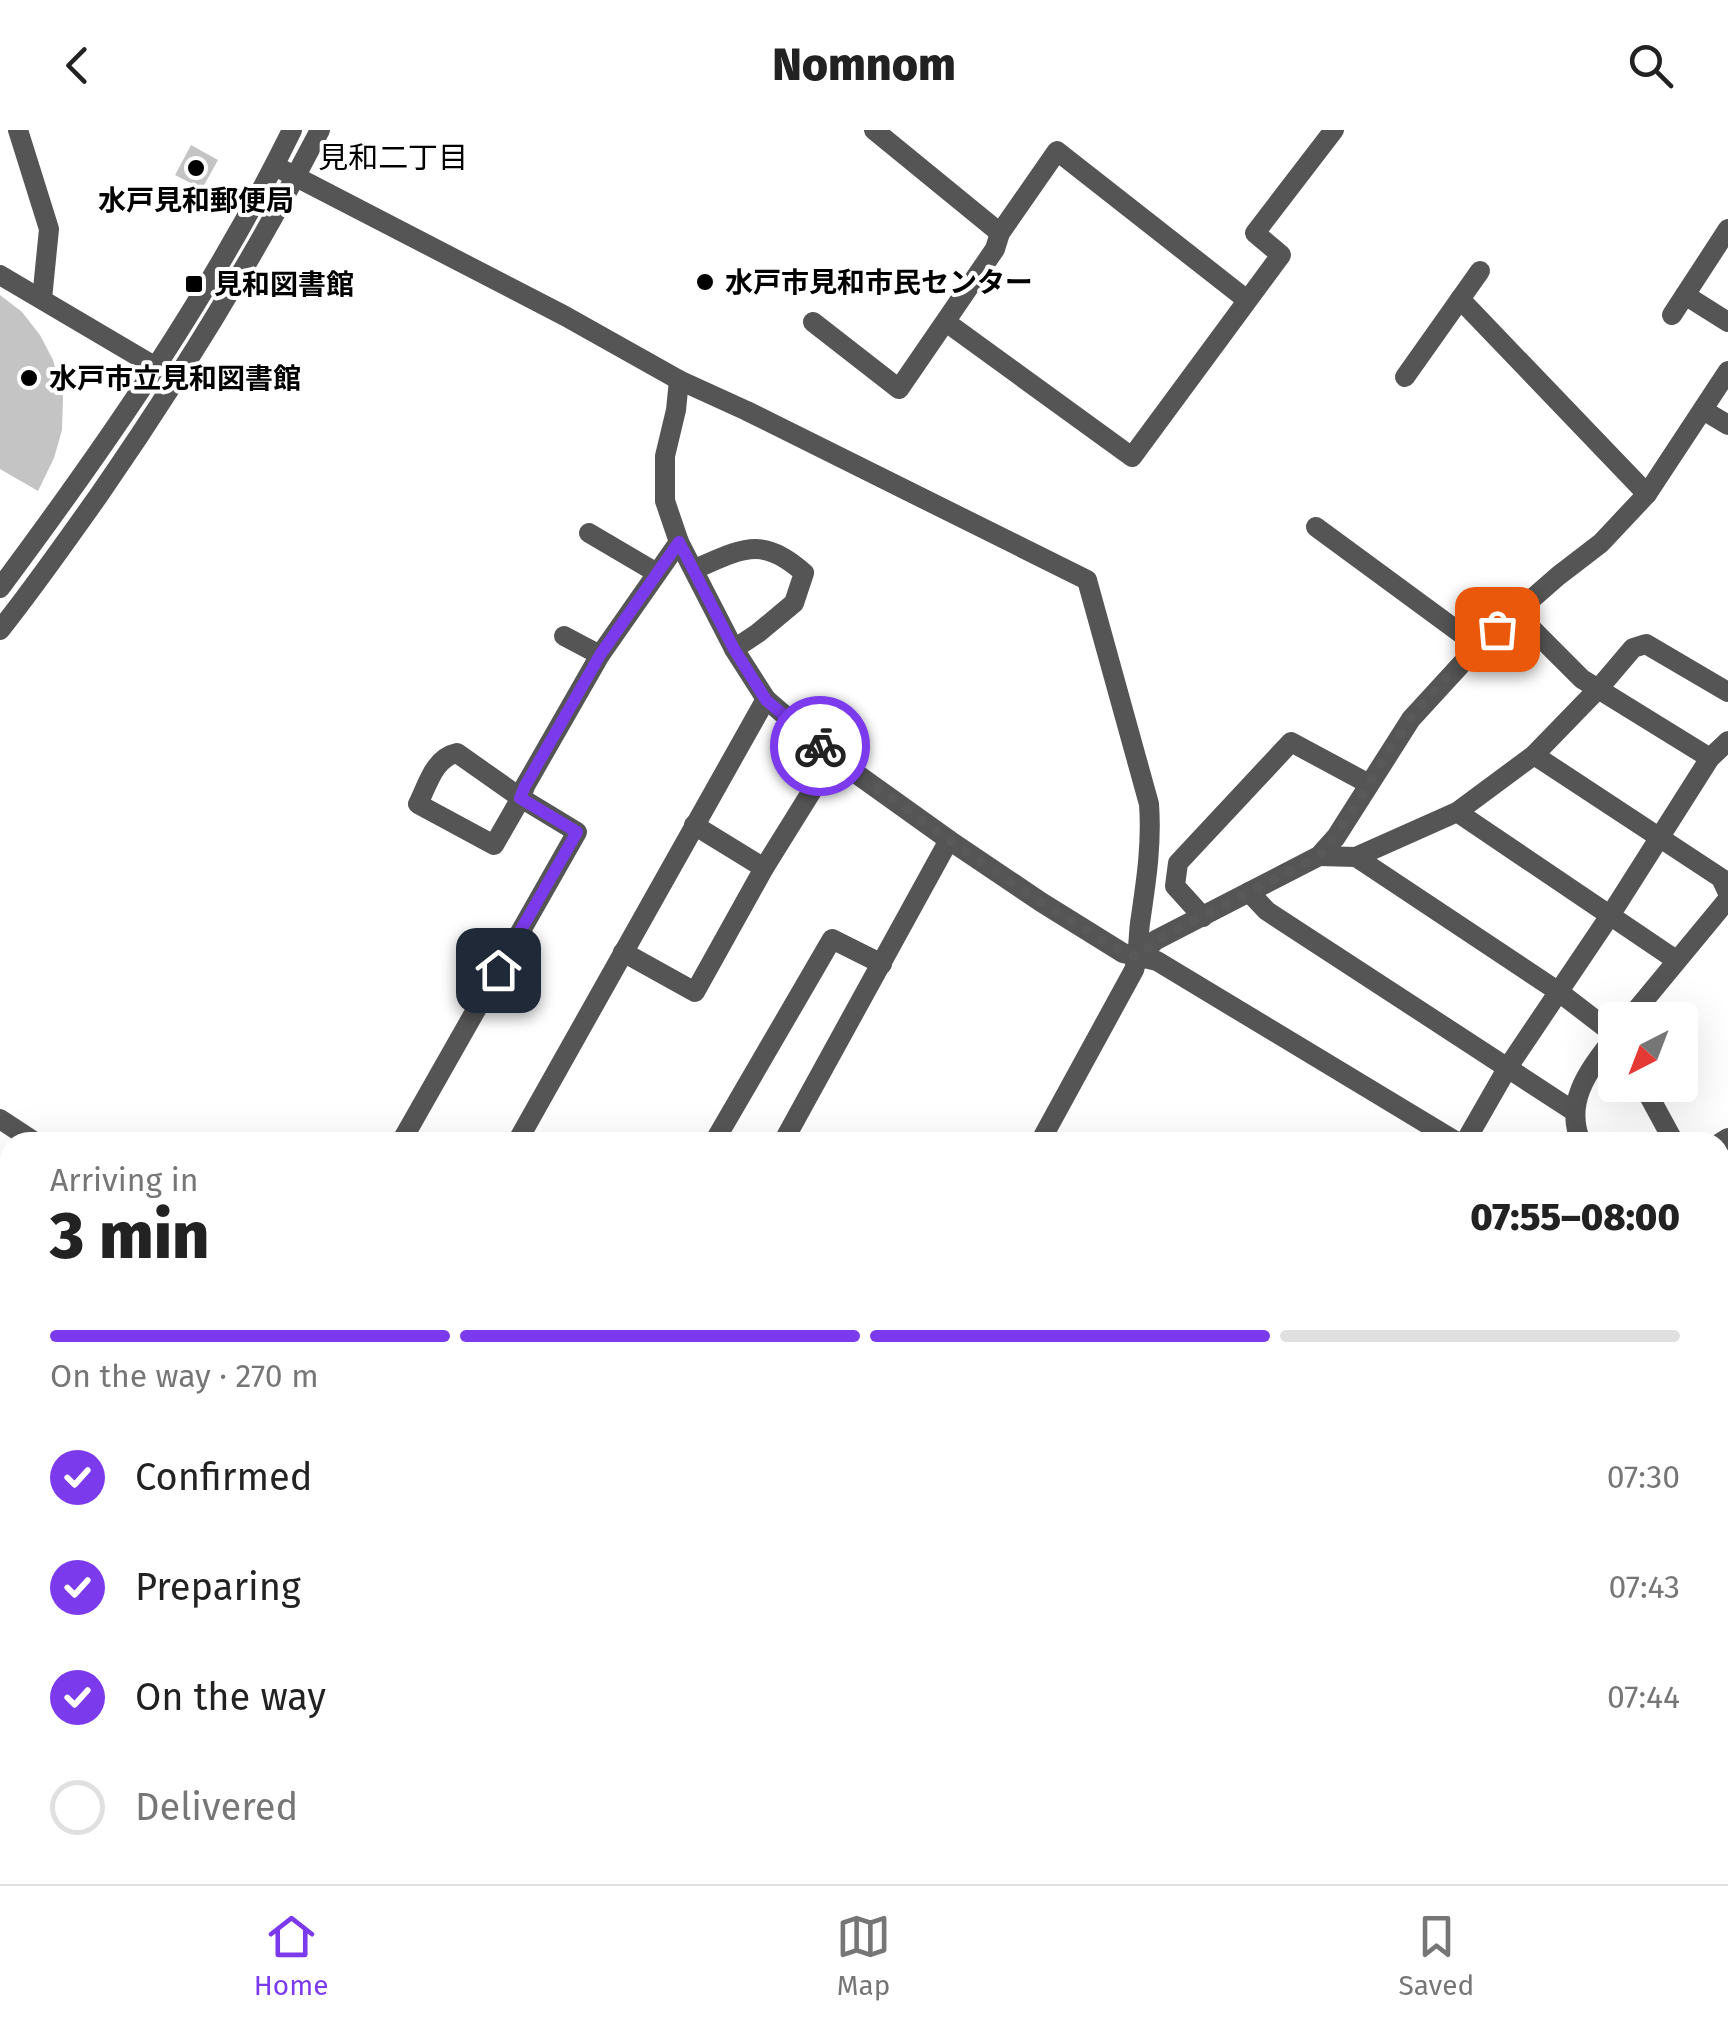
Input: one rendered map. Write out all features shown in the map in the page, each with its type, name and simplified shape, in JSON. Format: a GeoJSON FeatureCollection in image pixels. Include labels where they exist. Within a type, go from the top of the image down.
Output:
{"type":"FeatureCollection","features":[{"type":"Feature","properties":{"kind":"street"},"geometry":{"type":"LineString","coordinates":[[18,130],[49,228],[42,299]]}},
{"type":"Feature","properties":{"kind":"street"},"geometry":{"type":"LineString","coordinates":[[0,588],[156,367],[292,130]]}},
{"type":"Feature","properties":{"kind":"street"},"geometry":{"type":"LineString","coordinates":[[0,630],[137,440],[221,307],[320,130]]}},
{"type":"Feature","properties":{"kind":"street"},"geometry":{"type":"LineString","coordinates":[[874,130],[1000,233]]}},
{"type":"Feature","properties":{"kind":"street"},"geometry":{"type":"LineString","coordinates":[[946,322],[1132,457],[1282,256],[1255,233],[1334,130]]}},
{"type":"Feature","properties":{"kind":"street"},"geometry":{"type":"LineString","coordinates":[[813,322],[899,390],[1057,151],[1247,300]]}},
{"type":"Feature","properties":{"kind":"street"},"geometry":{"type":"LineString","coordinates":[[274,166],[565,316],[678,380],[1086,580],[1149,804],[1152,838],[1134,970],[1045,1132]]}},
{"type":"Feature","properties":{"kind":"street"},"geometry":{"type":"LineString","coordinates":[[1672,314],[1728,229]]}},
{"type":"Feature","properties":{"kind":"street"},"geometry":{"type":"LineString","coordinates":[[1405,377],[1480,271]]}},
{"type":"Feature","properties":{"kind":"street"},"geometry":{"type":"LineString","coordinates":[[0,274],[156,367]]}},
{"type":"Feature","properties":{"kind":"street"},"geometry":{"type":"LineString","coordinates":[[1686,295],[1728,322]]}},
{"type":"Feature","properties":{"kind":"street"},"geometry":{"type":"LineString","coordinates":[[1460,300],[1647,494]]}},
{"type":"Feature","properties":{"kind":"street"},"geometry":{"type":"LineString","coordinates":[[1138,957],[1156,940],[1319,856],[1336,837],[1411,719],[1478,646],[1601,543],[1647,494],[1728,371]]}},
{"type":"Feature","properties":{"kind":"street"},"geometry":{"type":"LineString","coordinates":[[678,380],[676,410],[665,456],[665,501],[679,542],[734,649],[766,700],[833,757],[1041,902],[1124,953],[1157,960],[1441,1132]]}},
{"type":"Feature","properties":{"kind":"street"},"geometry":{"type":"LineString","coordinates":[[1703,410],[1728,425]]}},
{"type":"Feature","properties":{"kind":"street"},"geometry":{"type":"LineString","coordinates":[[1316,527],[1478,646]]}},
{"type":"Feature","properties":{"kind":"street"},"geometry":{"type":"LineString","coordinates":[[589,532],[657,573]]}},
{"type":"Feature","properties":{"kind":"street"},"geometry":{"type":"LineString","coordinates":[[407,1132],[577,832],[520,798],[458,753],[447,755],[438,764],[418,804],[494,845],[520,798],[525,786],[600,655],[679,542]]}},
{"type":"Feature","properties":{"kind":"street"},"geometry":{"type":"LineString","coordinates":[[695,569],[738,551],[758,548],[787,558],[804,574],[794,603],[734,649]]}},
{"type":"Feature","properties":{"kind":"street"},"geometry":{"type":"LineString","coordinates":[[1516,612],[1582,679],[1710,758]]}},
{"type":"Feature","properties":{"kind":"street"},"geometry":{"type":"LineString","coordinates":[[564,636],[600,655]]}},
{"type":"Feature","properties":{"kind":"street"},"geometry":{"type":"LineString","coordinates":[[1319,856],[1356,857],[1458,812],[1534,756],[1633,648],[1646,644],[1728,692]]}},
{"type":"Feature","properties":{"kind":"street"},"geometry":{"type":"LineString","coordinates":[[523,1132],[766,700]]}},
{"type":"Feature","properties":{"kind":"street"},"geometry":{"type":"LineString","coordinates":[[1471,1132],[1508,1067],[1710,758],[1728,740]]}},
{"type":"Feature","properties":{"kind":"street"},"geometry":{"type":"LineString","coordinates":[[1203,917],[1175,886],[1178,863],[1291,742],[1369,784]]}},
{"type":"Feature","properties":{"kind":"street"},"geometry":{"type":"LineString","coordinates":[[1534,756],[1721,878],[1728,896],[1642,1002]]}},
{"type":"Feature","properties":{"kind":"street"},"geometry":{"type":"LineString","coordinates":[[623,952],[695,992],[764,868],[833,757]]}},
{"type":"Feature","properties":{"kind":"street"},"geometry":{"type":"LineString","coordinates":[[1458,812],[1676,960]]}},
{"type":"Feature","properties":{"kind":"street"},"geometry":{"type":"LineString","coordinates":[[694,825],[764,868]]}},
{"type":"Feature","properties":{"kind":"street"},"geometry":{"type":"LineString","coordinates":[[789,1132],[949,840]]}},
{"type":"Feature","properties":{"kind":"street"},"geometry":{"type":"LineString","coordinates":[[1356,857],[1598,1022]]}},
{"type":"Feature","properties":{"kind":"street"},"geometry":{"type":"LineString","coordinates":[[1250,892],[1267,911],[1575,1112]]}},
{"type":"Feature","properties":{"kind":"street"},"geometry":{"type":"LineString","coordinates":[[720,1132],[832,938],[882,964]]}},
{"type":"Feature","properties":{"kind":"street"},"geometry":{"type":"LineString","coordinates":[[1577,1132],[1575,1112],[1585,1077],[1598,1059]]}},
{"type":"Feature","properties":{"kind":"street"},"geometry":{"type":"LineString","coordinates":[[1652,1102],[1668,1132]]}},
{"type":"Feature","properties":{"kind":"building"},"geometry":{"type":"Polygon","coordinates":[[[191,145],[218,160],[202,189],[175,175],[191,145]]]}},
{"type":"Feature","properties":{"kind":"building","name":"水戸市立見和図書館"},"geometry":{"type":"Polygon","coordinates":[[[0,295],[22,312],[40,335],[53,360],[63,397],[62,430],[38,491],[0,469],[0,295]]]}},
{"type":"Feature","properties":{"kind":"way so far"},"geometry":{"type":"LineString","coordinates":[[820,746],[1041,902],[1124,953],[1138,957],[1156,940],[1319,856],[1336,837],[1411,719],[1497,629]]}},
{"type":"Feature","properties":{"kind":"place","name":"水戸見和郵便局"},"geometry":{"type":"Point","coordinates":[196,168]}},
{"type":"Feature","properties":{"kind":"place","name":"水戸市見和市民センター"},"geometry":{"type":"Point","coordinates":[705,282]}},
{"type":"Feature","properties":{"kind":"place","name":"見和図書館"},"geometry":{"type":"Point","coordinates":[194,284]}},
{"type":"Feature","properties":{"kind":"place","name":"水戸市立見和図書館"},"geometry":{"type":"Point","coordinates":[29,378]}},
{"type":"Feature","properties":{"kind":"district","name":"見和二丁目"},"geometry":{"type":"Point","coordinates":[393,158]}},
{"type":"Feature","properties":{"kind":"route"},"geometry":{"type":"LineString","coordinates":[[498,970],[577,832],[520,798],[525,786],[600,655],[679,542],[734,649],[766,700],[820,746]]}}]}
